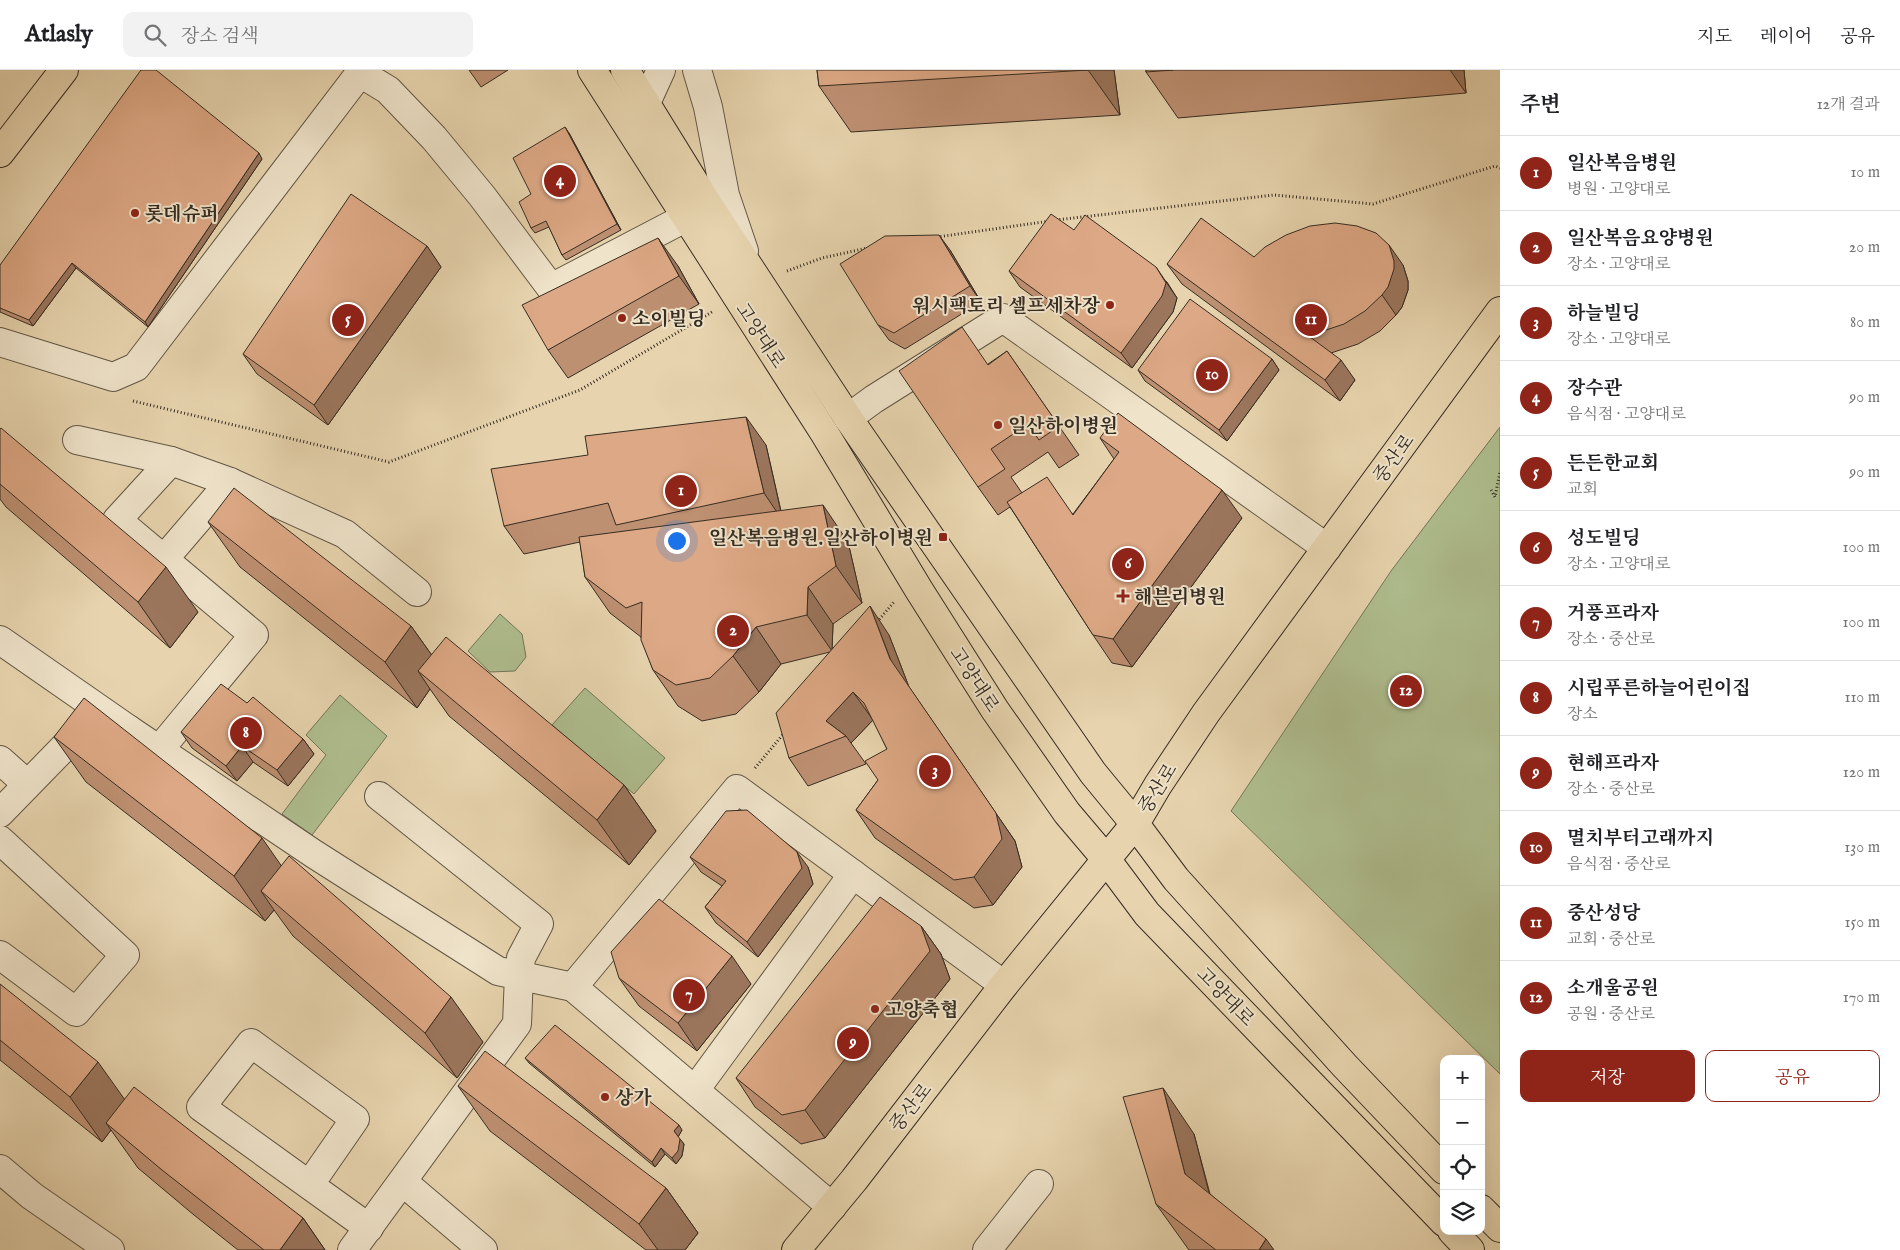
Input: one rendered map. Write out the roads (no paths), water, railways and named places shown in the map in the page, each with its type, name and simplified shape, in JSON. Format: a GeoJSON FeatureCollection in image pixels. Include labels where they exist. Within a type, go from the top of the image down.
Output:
{"type":"FeatureCollection","features":[{"type":"Feature","properties":{"kind":"main road"},"geometry":{"type":"LineString","coordinates":[[0,124],[40,70]]}},
{"type":"Feature","properties":{"kind":"main road"},"geometry":{"type":"LineString","coordinates":[[0,153],[64,70]]}},
{"type":"Feature","properties":{"kind":"main road","name":"고양대로"},"geometry":{"type":"LineString","coordinates":[[592,70],[825,434],[995,710],[1068,813],[1106,859],[1147,914],[1440,1218]]}},
{"type":"Feature","properties":{"kind":"main road","name":"고양대로"},"geometry":{"type":"LineString","coordinates":[[625,70],[749,267],[848,418],[1088,765],[1176,879],[1344,1065],[1440,1166]]}},
{"type":"Feature","properties":{"kind":"main road","name":"중산로"},"geometry":{"type":"LineString","coordinates":[[796,1250],[832,1207],[1004,985],[1135,824],[1158,784],[1206,713],[1500,311]]}},
{"type":"Feature","properties":{"kind":"main road"},"geometry":{"type":"LineString","coordinates":[[1485,1213],[1500,1228]]}},
{"type":"Feature","properties":{"kind":"main road"},"geometry":{"type":"LineString","coordinates":[[1456,1235],[1470,1250]]}},
{"type":"Feature","properties":{"kind":"street"},"geometry":{"type":"LineString","coordinates":[[624,119],[646,103],[661,70]]}},
{"type":"Feature","properties":{"kind":"street"},"geometry":{"type":"LineString","coordinates":[[697,70],[708,107],[725,195],[749,267]]}},
{"type":"Feature","properties":{"kind":"street"},"geometry":{"type":"LineString","coordinates":[[0,342],[113,377],[136,368],[360,73],[388,90],[434,138],[482,196],[551,288],[685,218]]}},
{"type":"Feature","properties":{"kind":"street"},"geometry":{"type":"LineString","coordinates":[[848,418],[874,399],[1002,318],[1327,548]]}},
{"type":"Feature","properties":{"kind":"street"},"geometry":{"type":"LineString","coordinates":[[77,440],[172,461],[230,482],[345,534],[416,592]]}},
{"type":"Feature","properties":{"kind":"street"},"geometry":{"type":"LineString","coordinates":[[159,750],[254,635],[117,520],[172,461]]}},
{"type":"Feature","properties":{"kind":"street"},"geometry":{"type":"LineString","coordinates":[[164,559],[230,482]]}},
{"type":"Feature","properties":{"kind":"street"},"geometry":{"type":"LineString","coordinates":[[0,640],[314,854],[498,971],[573,987],[832,1207]]}},
{"type":"Feature","properties":{"kind":"street"},"geometry":{"type":"LineString","coordinates":[[0,813],[75,736],[128,729]]}},
{"type":"Feature","properties":{"kind":"street"},"geometry":{"type":"LineString","coordinates":[[0,760],[27,784]]}},
{"type":"Feature","properties":{"kind":"street"},"geometry":{"type":"LineString","coordinates":[[573,987],[737,789],[1004,985]]}},
{"type":"Feature","properties":{"kind":"street"},"geometry":{"type":"LineString","coordinates":[[352,1250],[517,1024],[519,975],[522,958],[539,924],[379,796]]}},
{"type":"Feature","properties":{"kind":"street"},"geometry":{"type":"LineString","coordinates":[[0,840],[125,955],[76,1012],[0,955]]}},
{"type":"Feature","properties":{"kind":"street"},"geometry":{"type":"LineString","coordinates":[[695,1090],[853,874]]}},
{"type":"Feature","properties":{"kind":"street"},"geometry":{"type":"LineString","coordinates":[[310,1184],[355,1119],[251,1043],[201,1107],[369,1228]]}},
{"type":"Feature","properties":{"kind":"street"},"geometry":{"type":"LineString","coordinates":[[0,1170],[32,1196],[110,1250]]}},
{"type":"Feature","properties":{"kind":"street"},"geometry":{"type":"LineString","coordinates":[[403,1182],[483,1250]]}},
{"type":"Feature","properties":{"kind":"street"},"geometry":{"type":"LineString","coordinates":[[987,1250],[1039,1184]]}},
{"type":"Feature","properties":{"kind":"place","name":"장수관"},"geometry":{"type":"Point","coordinates":[560,181]}},
{"type":"Feature","properties":{"kind":"place","name":"롯데슈퍼"},"geometry":{"type":"Point","coordinates":[135,213]}},
{"type":"Feature","properties":{"kind":"place","name":"워시팩토리 셀프세차장"},"geometry":{"type":"Point","coordinates":[1110,305]}},
{"type":"Feature","properties":{"kind":"place","name":"소이빌딩"},"geometry":{"type":"Point","coordinates":[622,318]}},
{"type":"Feature","properties":{"kind":"place","name":"든든한교회"},"geometry":{"type":"Point","coordinates":[348,320]}},
{"type":"Feature","properties":{"kind":"place","name":"중산성당"},"geometry":{"type":"Point","coordinates":[1311,320]}},
{"type":"Feature","properties":{"kind":"place","name":"멸치부터고래까지"},"geometry":{"type":"Point","coordinates":[1212,375]}},
{"type":"Feature","properties":{"kind":"place","name":"일산하이병원"},"geometry":{"type":"Point","coordinates":[998,425]}},
{"type":"Feature","properties":{"kind":"place","name":"일산복음병원"},"geometry":{"type":"Point","coordinates":[681,491]}},
{"type":"Feature","properties":{"kind":"place","name":"일산복음병원.일산하이병원"},"geometry":{"type":"Point","coordinates":[943,537]}},
{"type":"Feature","properties":{"kind":"place","name":"성도빌딩"},"geometry":{"type":"Point","coordinates":[1128,564]}},
{"type":"Feature","properties":{"kind":"place","name":"해븐리병원"},"geometry":{"type":"Point","coordinates":[1123,596]}},
{"type":"Feature","properties":{"kind":"place","name":"일산복음요양병원"},"geometry":{"type":"Point","coordinates":[733,631]}},
{"type":"Feature","properties":{"kind":"place","name":"소개울공원"},"geometry":{"type":"Point","coordinates":[1406,691]}},
{"type":"Feature","properties":{"kind":"place","name":"시립푸른하늘어린이집"},"geometry":{"type":"Point","coordinates":[246,733]}},
{"type":"Feature","properties":{"kind":"place","name":"하늘빌딩"},"geometry":{"type":"Point","coordinates":[935,771]}},
{"type":"Feature","properties":{"kind":"place","name":"거풍프라자"},"geometry":{"type":"Point","coordinates":[689,995]}},
{"type":"Feature","properties":{"kind":"place","name":"고양축협"},"geometry":{"type":"Point","coordinates":[875,1009]}},
{"type":"Feature","properties":{"kind":"place","name":"현해프라자"},"geometry":{"type":"Point","coordinates":[853,1043]}},
{"type":"Feature","properties":{"kind":"place","name":"상가"},"geometry":{"type":"Point","coordinates":[605,1097]}}]}
